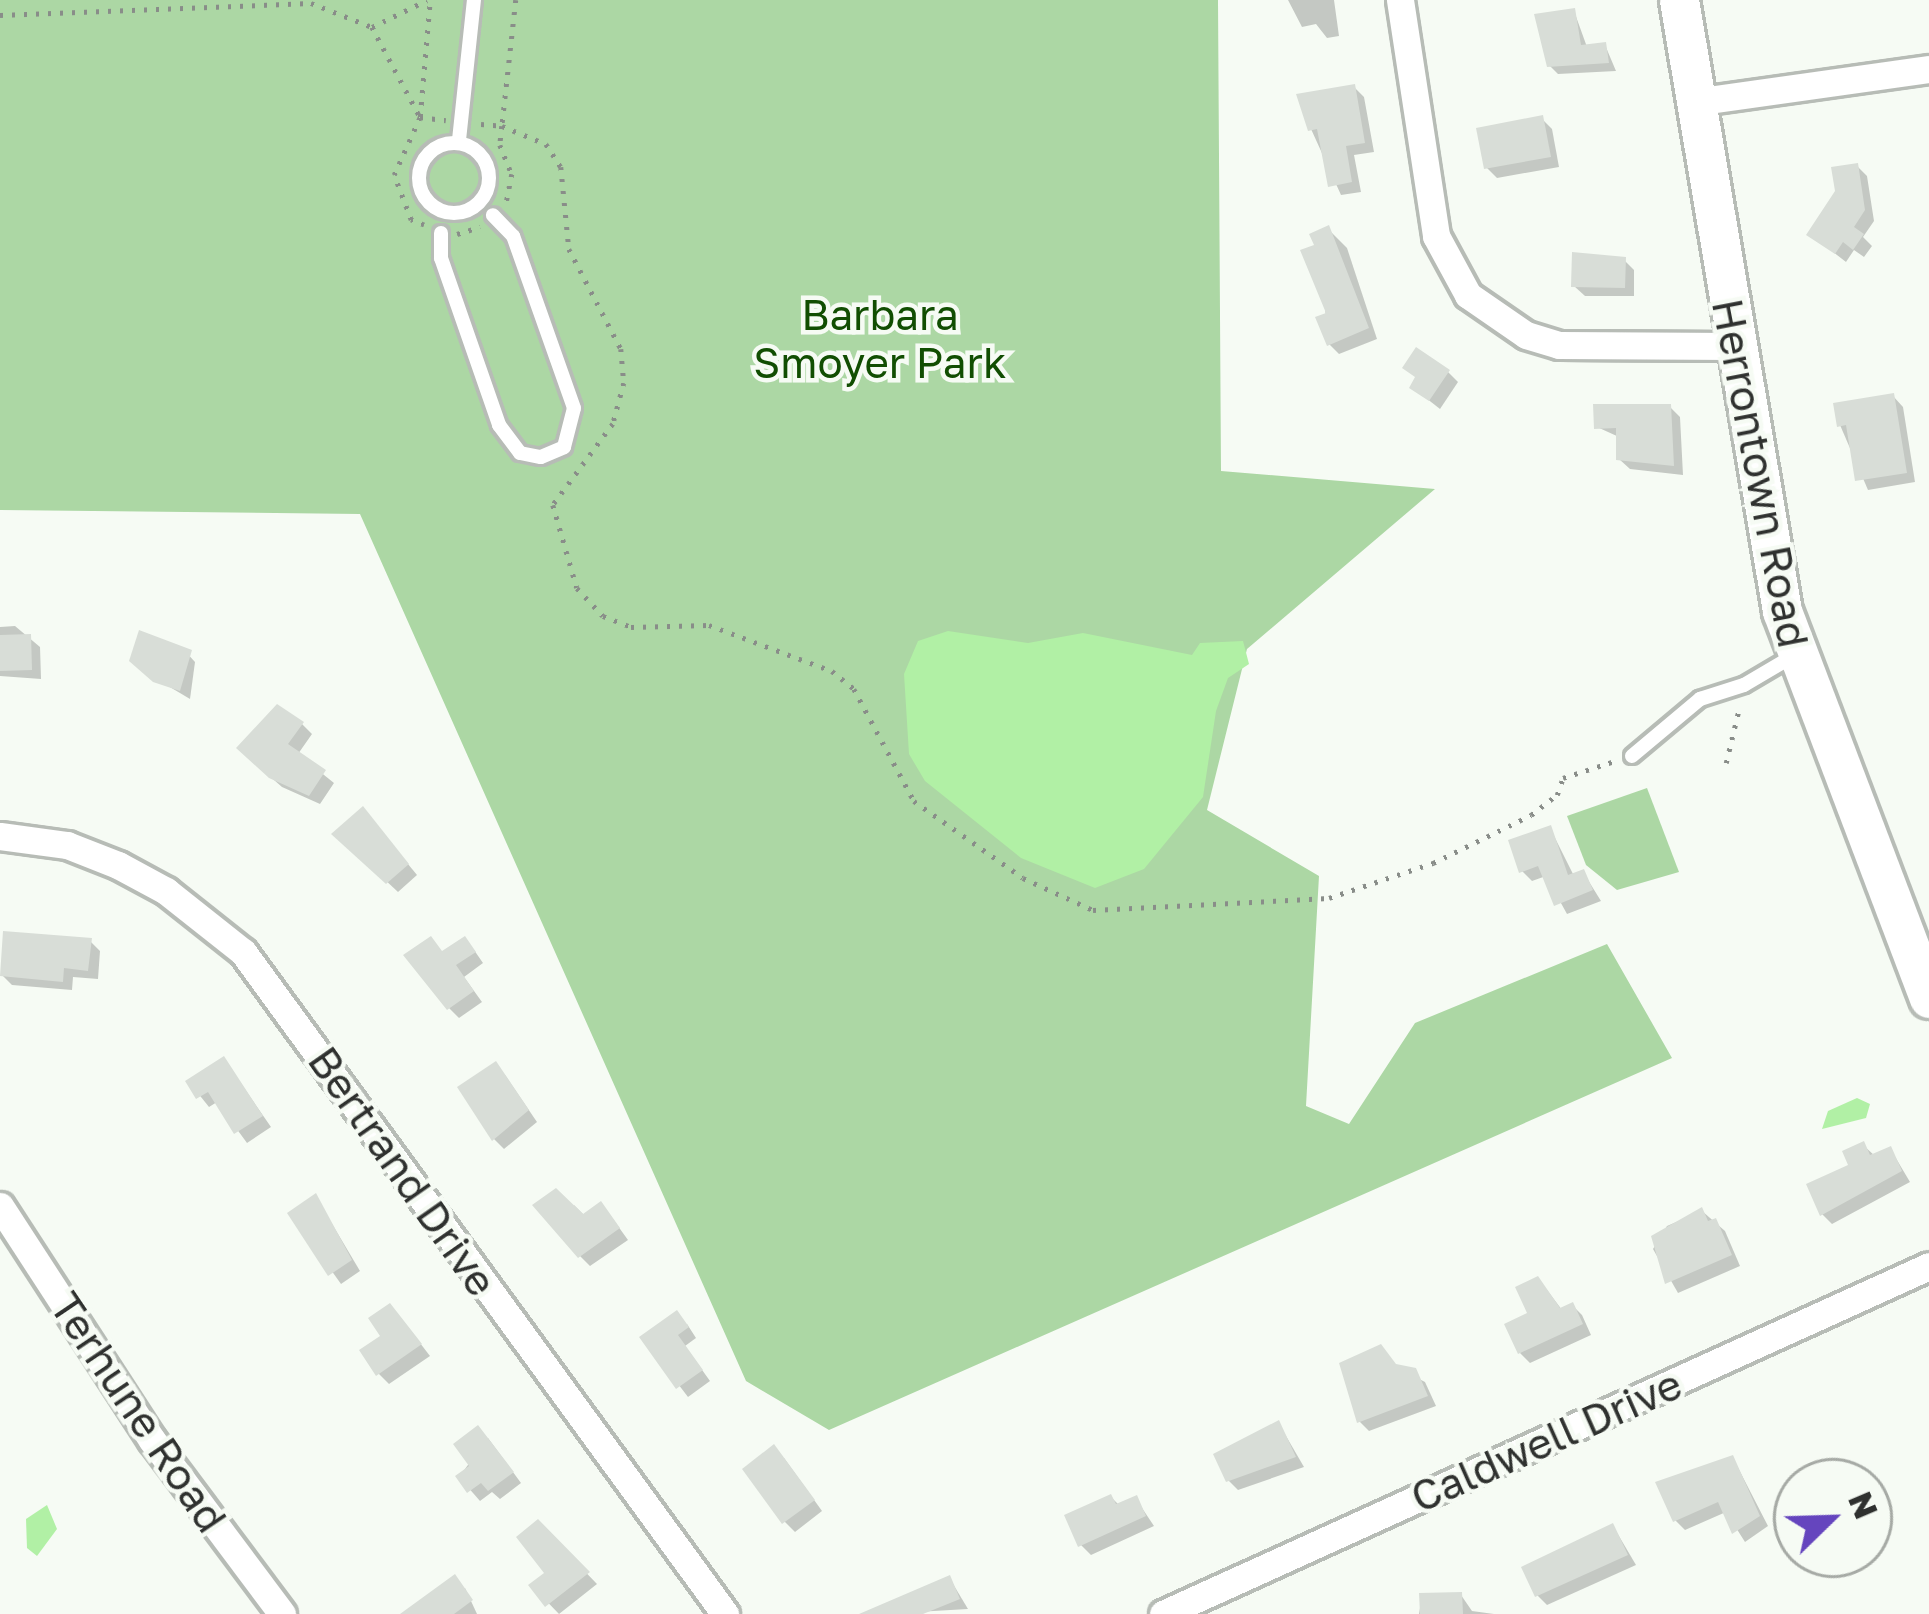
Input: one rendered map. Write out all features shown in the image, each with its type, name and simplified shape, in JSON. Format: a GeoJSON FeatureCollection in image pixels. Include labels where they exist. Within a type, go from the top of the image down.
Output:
{"type":"FeatureCollection","features":[{"type":"Feature","properties":{"kind":"street"},"geometry":{"type":"LineString","coordinates":[[1400,0],[1436,236],[1468,295],[1526,335],[1558,345],[1733,346]]}},
{"type":"Feature","properties":{"kind":"street","name":"Herrontown Road"},"geometry":{"type":"LineString","coordinates":[[1679,0],[1762,525],[1795,655],[1929,998]]}},
{"type":"Feature","properties":{"kind":"street"},"geometry":{"type":"LineString","coordinates":[[1694,102],[1929,69]]}},
{"type":"Feature","properties":{"kind":"street","name":"Bertrand Drive"},"geometry":{"type":"LineString","coordinates":[[0,836],[67,845],[118,866],[203,916],[243,952],[724,1614]]}},
{"type":"Feature","properties":{"kind":"street","name":"Terhune Road"},"geometry":{"type":"LineString","coordinates":[[0,1206],[152,1440],[282,1614]]}},
{"type":"Feature","properties":{"kind":"street","name":"Caldwell Drive"},"geometry":{"type":"LineString","coordinates":[[1163,1614],[1929,1266]]}},
{"type":"Feature","properties":{"kind":"lane"},"geometry":{"type":"LineString","coordinates":[[459,140],[432,149],[418,171],[424,200],[441,213],[485,200],[486,162],[459,140],[474,0]]}},
{"type":"Feature","properties":{"kind":"lane"},"geometry":{"type":"LineString","coordinates":[[441,232],[441,258],[499,425],[520,453],[541,457],[564,447],[574,408],[513,236],[493,215]]}},
{"type":"Feature","properties":{"kind":"lane"},"geometry":{"type":"LineString","coordinates":[[1632,756],[1700,699],[1744,686],[1795,655]]}},
{"type":"Feature","properties":{"kind":"path"},"geometry":{"type":"LineString","coordinates":[[372,28],[427,0]]}},
{"type":"Feature","properties":{"kind":"path"},"geometry":{"type":"LineString","coordinates":[[502,126],[516,0]]}},
{"type":"Feature","properties":{"kind":"path"},"geometry":{"type":"LineString","coordinates":[[0,15],[311,3],[372,28],[421,117],[502,126],[546,143],[561,167],[569,249],[621,350],[624,383],[613,424],[553,505],[578,587],[603,616],[631,627],[709,625],[832,671],[863,704],[914,801],[1023,878],[1093,910],[1329,898],[1433,863],[1531,815],[1557,795],[1563,778],[1632,756]]}},
{"type":"Feature","properties":{"kind":"path"},"geometry":{"type":"LineString","coordinates":[[1726,763],[1744,686]]}},
{"type":"Feature","properties":{"kind":"green space","name":"Barbara Smoyer Park"},"geometry":{"type":"Polygon","coordinates":[[[0,0],[1218,0],[1221,471],[1435,489],[1247,649],[1207,810],[1319,876],[1306,1106],[1349,1124],[1415,1023],[1607,944],[1672,1058],[829,1430],[746,1381],[360,514],[0,510],[0,0]]]}},
{"type":"Feature","properties":{"kind":"green space"},"geometry":{"type":"Polygon","coordinates":[[[1647,788],[1679,872],[1617,890],[1586,865],[1567,816],[1647,788]]]}},
{"type":"Feature","properties":{"kind":"shaded area"},"geometry":{"type":"Polygon","coordinates":[[[948,631],[1028,643],[1083,633],[1192,655],[1200,643],[1243,641],[1249,664],[1228,678],[1216,711],[1203,797],[1144,869],[1095,888],[1021,858],[925,781],[909,754],[904,674],[918,641],[948,631]]]}},
{"type":"Feature","properties":{"kind":"shaded area"},"geometry":{"type":"Polygon","coordinates":[[[1857,1098],[1870,1104],[1866,1118],[1822,1129],[1828,1111],[1857,1098]]]}},
{"type":"Feature","properties":{"kind":"shaded area"},"geometry":{"type":"Polygon","coordinates":[[[47,1505],[57,1529],[37,1556],[27,1548],[26,1519],[47,1505]]]}},
{"type":"Feature","properties":{"kind":"building"},"geometry":{"type":"Polygon","coordinates":[[[1575,8],[1581,45],[1606,42],[1609,63],[1547,67],[1534,14],[1575,8]]]}},
{"type":"Feature","properties":{"kind":"building"},"geometry":{"type":"Polygon","coordinates":[[[1355,84],[1365,143],[1346,146],[1352,182],[1328,187],[1317,129],[1308,131],[1296,94],[1355,84]]]}},
{"type":"Feature","properties":{"kind":"building"},"geometry":{"type":"Polygon","coordinates":[[[1543,115],[1551,157],[1484,169],[1476,128],[1543,115]]]}},
{"type":"Feature","properties":{"kind":"building"},"geometry":{"type":"Polygon","coordinates":[[[1858,163],[1865,210],[1854,227],[1864,234],[1853,250],[1843,242],[1835,254],[1806,235],[1835,191],[1831,167],[1858,163]]]}},
{"type":"Feature","properties":{"kind":"building"},"geometry":{"type":"Polygon","coordinates":[[[1329,225],[1369,328],[1327,346],[1315,317],[1326,313],[1300,250],[1314,245],[1309,234],[1329,225]]]}},
{"type":"Feature","properties":{"kind":"building"},"geometry":{"type":"Polygon","coordinates":[[[1572,252],[1626,257],[1625,288],[1571,287],[1572,252]]]}},
{"type":"Feature","properties":{"kind":"building"},"geometry":{"type":"Polygon","coordinates":[[[1416,347],[1450,370],[1429,401],[1409,388],[1415,377],[1402,368],[1416,347]]]}},
{"type":"Feature","properties":{"kind":"building"},"geometry":{"type":"Polygon","coordinates":[[[1894,393],[1907,473],[1855,481],[1846,425],[1837,427],[1833,403],[1894,393]]]}},
{"type":"Feature","properties":{"kind":"building"},"geometry":{"type":"Polygon","coordinates":[[[1593,404],[1671,404],[1674,466],[1616,460],[1616,428],[1594,429],[1593,404]]]}},
{"type":"Feature","properties":{"kind":"building"},"geometry":{"type":"Polygon","coordinates":[[[139,630],[192,650],[180,691],[153,682],[129,661],[139,630]]]}},
{"type":"Feature","properties":{"kind":"building"},"geometry":{"type":"Polygon","coordinates":[[[31,634],[32,670],[0,671],[0,635],[31,634]]]}},
{"type":"Feature","properties":{"kind":"building"},"geometry":{"type":"Polygon","coordinates":[[[277,704],[304,722],[288,744],[326,770],[309,796],[269,778],[236,748],[277,704]]]}},
{"type":"Feature","properties":{"kind":"building"},"geometry":{"type":"Polygon","coordinates":[[[363,806],[409,864],[386,884],[331,834],[363,806]]]}},
{"type":"Feature","properties":{"kind":"building"},"geometry":{"type":"Polygon","coordinates":[[[1551,825],[1568,875],[1584,869],[1593,890],[1554,906],[1538,866],[1519,873],[1508,840],[1551,825]]]}},
{"type":"Feature","properties":{"kind":"building"},"geometry":{"type":"Polygon","coordinates":[[[3,931],[92,938],[88,971],[64,968],[63,982],[0,976],[3,931]]]}},
{"type":"Feature","properties":{"kind":"building"},"geometry":{"type":"Polygon","coordinates":[[[431,936],[442,951],[465,936],[476,952],[456,965],[474,991],[447,1010],[403,955],[431,936]]]}},
{"type":"Feature","properties":{"kind":"building"},"geometry":{"type":"Polygon","coordinates":[[[224,1056],[263,1116],[234,1134],[208,1092],[196,1099],[185,1081],[224,1056]]]}},
{"type":"Feature","properties":{"kind":"building"},"geometry":{"type":"Polygon","coordinates":[[[496,1061],[529,1110],[492,1141],[457,1087],[496,1061]]]}},
{"type":"Feature","properties":{"kind":"building"},"geometry":{"type":"Polygon","coordinates":[[[1864,1141],[1870,1155],[1891,1146],[1902,1171],[1820,1216],[1806,1184],[1848,1165],[1842,1151],[1864,1141]]]}},
{"type":"Feature","properties":{"kind":"building"},"geometry":{"type":"Polygon","coordinates":[[[556,1188],[583,1214],[601,1201],[620,1228],[578,1258],[532,1205],[556,1188]]]}},
{"type":"Feature","properties":{"kind":"building"},"geometry":{"type":"Polygon","coordinates":[[[316,1193],[352,1260],[328,1276],[287,1213],[316,1193]]]}},
{"type":"Feature","properties":{"kind":"building"},"geometry":{"type":"Polygon","coordinates":[[[1702,1207],[1708,1221],[1716,1218],[1732,1255],[1665,1284],[1651,1236],[1702,1207]]]}},
{"type":"Feature","properties":{"kind":"building"},"geometry":{"type":"Polygon","coordinates":[[[1538,1276],[1560,1308],[1573,1302],[1583,1324],[1518,1354],[1504,1324],[1527,1313],[1515,1287],[1538,1276]]]}},
{"type":"Feature","properties":{"kind":"building"},"geometry":{"type":"Polygon","coordinates":[[[390,1303],[422,1344],[376,1376],[359,1350],[380,1336],[368,1318],[390,1303]]]}},
{"type":"Feature","properties":{"kind":"building"},"geometry":{"type":"Polygon","coordinates":[[[677,1310],[689,1327],[678,1335],[703,1370],[676,1389],[639,1337],[677,1310]]]}},
{"type":"Feature","properties":{"kind":"building"},"geometry":{"type":"Polygon","coordinates":[[[1381,1344],[1396,1364],[1416,1368],[1428,1396],[1357,1423],[1339,1363],[1381,1344]]]}},
{"type":"Feature","properties":{"kind":"building"},"geometry":{"type":"Polygon","coordinates":[[[1279,1420],[1296,1457],[1226,1482],[1213,1454],[1279,1420]]]}},
{"type":"Feature","properties":{"kind":"building"},"geometry":{"type":"Polygon","coordinates":[[[478,1425],[514,1472],[488,1491],[481,1483],[467,1493],[455,1476],[469,1466],[453,1444],[478,1425]]]}},
{"type":"Feature","properties":{"kind":"building"},"geometry":{"type":"Polygon","coordinates":[[[774,1444],[815,1500],[782,1524],[742,1469],[774,1444]]]}},
{"type":"Feature","properties":{"kind":"building"},"geometry":{"type":"Polygon","coordinates":[[[1733,1455],[1760,1516],[1732,1534],[1718,1502],[1673,1522],[1655,1482],[1733,1455]]]}},
{"type":"Feature","properties":{"kind":"building"},"geometry":{"type":"Polygon","coordinates":[[[1111,1494],[1116,1504],[1137,1495],[1146,1516],[1078,1547],[1064,1515],[1111,1494]]]}},
{"type":"Feature","properties":{"kind":"building"},"geometry":{"type":"Polygon","coordinates":[[[538,1519],[590,1572],[545,1607],[528,1585],[544,1573],[516,1537],[538,1519]]]}},
{"type":"Feature","properties":{"kind":"building"},"geometry":{"type":"Polygon","coordinates":[[[1613,1523],[1628,1555],[1535,1597],[1521,1567],[1613,1523]]]}},
{"type":"Feature","properties":{"kind":"building"},"geometry":{"type":"Polygon","coordinates":[[[455,1574],[473,1600],[454,1614],[400,1614],[455,1574]]]}},
{"type":"Feature","properties":{"kind":"building"},"geometry":{"type":"Polygon","coordinates":[[[950,1575],[960,1599],[923,1614],[859,1614],[950,1575]]]}},
{"type":"Feature","properties":{"kind":"building"},"geometry":{"type":"Polygon","coordinates":[[[1462,1592],[1463,1614],[1420,1614],[1419,1593],[1462,1592]]]}}]}
